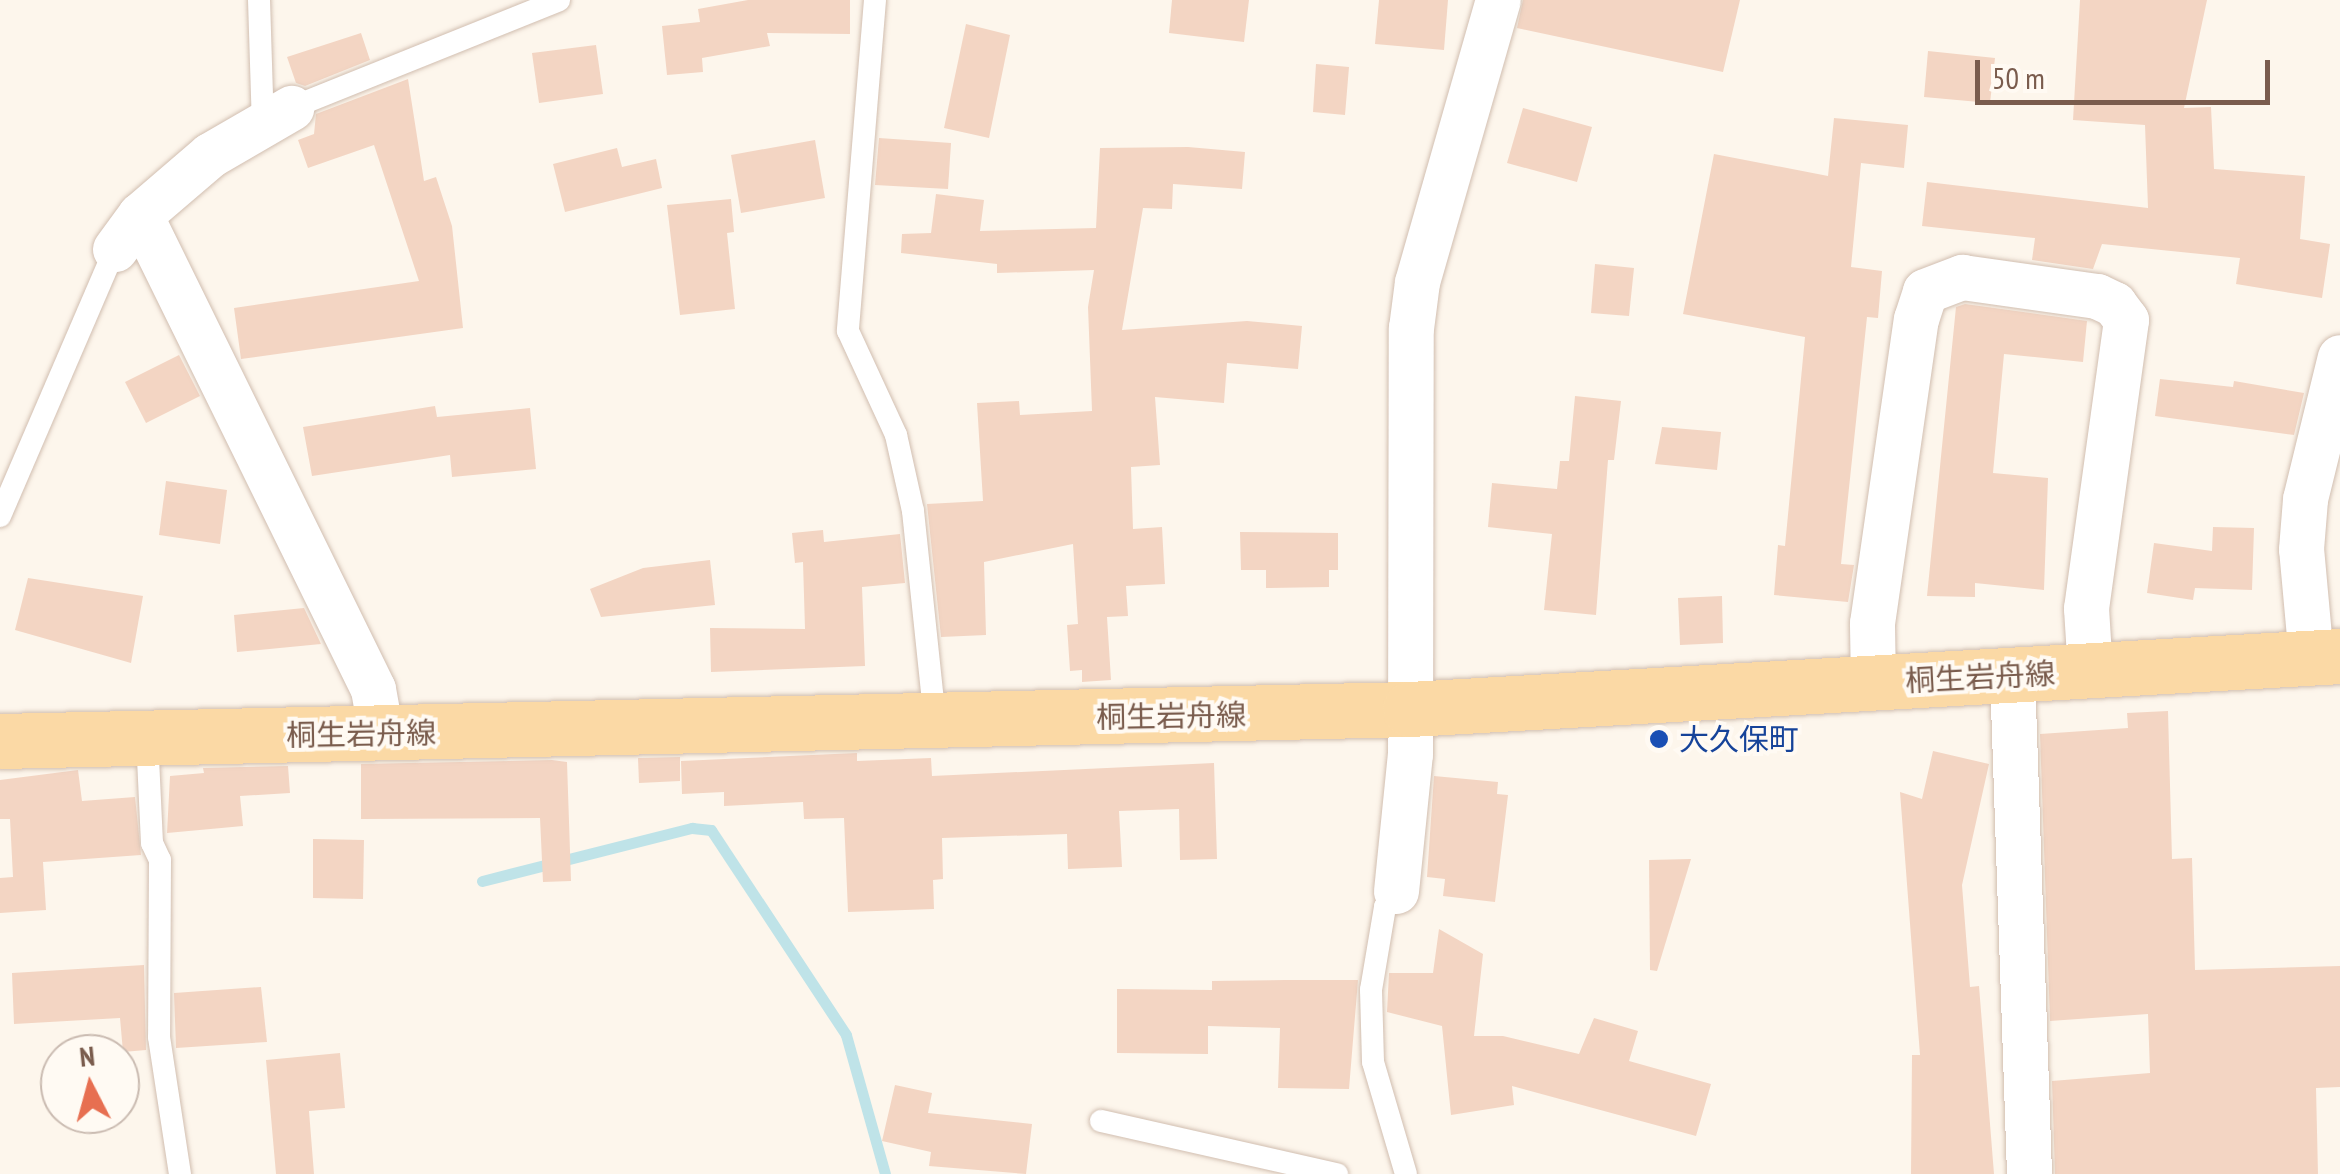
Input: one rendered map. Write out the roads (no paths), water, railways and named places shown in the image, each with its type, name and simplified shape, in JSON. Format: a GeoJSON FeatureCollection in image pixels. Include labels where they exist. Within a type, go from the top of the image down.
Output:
{"type":"FeatureCollection","features":[{"type":"Feature","properties":{"kind":"main road","name":"桐生岩舟線"},"geometry":{"type":"LineString","coordinates":[[0,741],[1410,709],[2326,657]]}},
{"type":"Feature","properties":{"kind":"street"},"geometry":{"type":"LineString","coordinates":[[1396,891],[1410,709],[1411,328],[1417,282],[1498,0]]}},
{"type":"Feature","properties":{"kind":"street"},"geometry":{"type":"LineString","coordinates":[[277,116],[210,155],[127,232],[373,688],[381,734]]}},
{"type":"Feature","properties":{"kind":"street"},"geometry":{"type":"LineString","coordinates":[[1874,683],[1872,622],[1916,318],[1925,291],[1962,277],[2097,296],[2114,304],[2126,320],[2086,608],[2090,671]]}},
{"type":"Feature","properties":{"kind":"street"},"geometry":{"type":"LineString","coordinates":[[2326,657],[2301,549],[2304,499],[2340,357]]}},
{"type":"Feature","properties":{"kind":"street"},"geometry":{"type":"LineString","coordinates":[[2012,674],[2030,1174]]}},
{"type":"Feature","properties":{"kind":"lane"},"geometry":{"type":"LineString","coordinates":[[259,0],[277,116],[559,0]]}},
{"type":"Feature","properties":{"kind":"lane"},"geometry":{"type":"LineString","coordinates":[[874,0],[848,331],[896,435],[905,473],[936,722]]}},
{"type":"Feature","properties":{"kind":"lane"},"geometry":{"type":"LineString","coordinates":[[0,516],[127,232]]}},
{"type":"Feature","properties":{"kind":"lane"},"geometry":{"type":"LineString","coordinates":[[147,737],[152,843],[160,860],[159,1038],[180,1174]]}},
{"type":"Feature","properties":{"kind":"lane"},"geometry":{"type":"LineString","coordinates":[[1396,891],[1385,907],[1371,990],[1373,1062],[1406,1174]]}},
{"type":"Feature","properties":{"kind":"lane"},"geometry":{"type":"LineString","coordinates":[[1102,1122],[1337,1174]]}},
{"type":"Feature","properties":{"kind":"waterway"},"geometry":{"type":"LineString","coordinates":[[482,881],[692,828],[711,830],[846,1035],[885,1174]]}},
{"type":"Feature","properties":{"kind":"place","name":"大久保町"},"geometry":{"type":"Point","coordinates":[1659,739]}}]}
